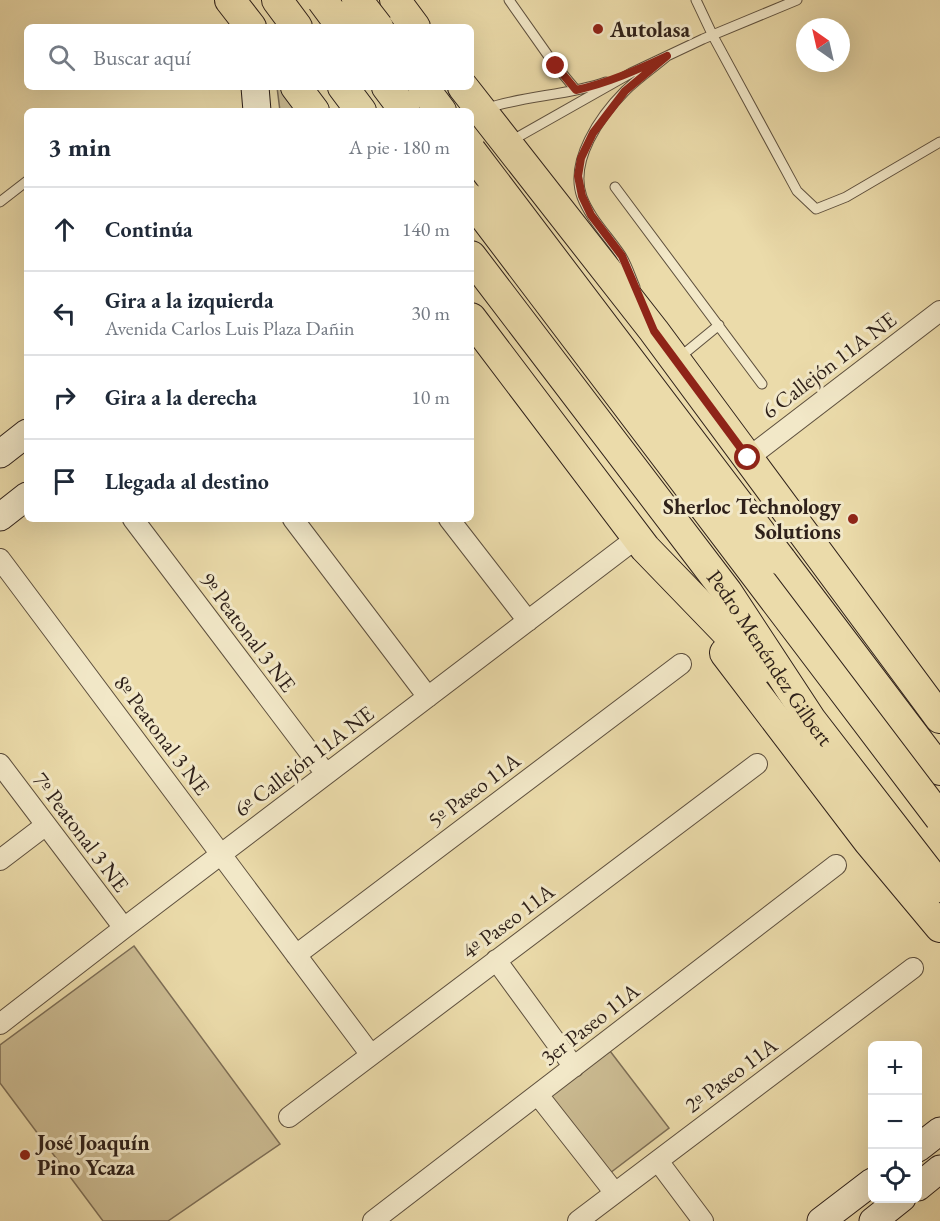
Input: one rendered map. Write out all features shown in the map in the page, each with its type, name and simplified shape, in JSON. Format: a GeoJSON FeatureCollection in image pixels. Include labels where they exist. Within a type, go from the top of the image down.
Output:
{"type":"FeatureCollection","features":[{"type":"Feature","properties":{"kind":"main road"},"geometry":{"type":"LineString","coordinates":[[228,0],[238,24]]}},
{"type":"Feature","properties":{"kind":"main road"},"geometry":{"type":"LineString","coordinates":[[228,0],[248,24]]}},
{"type":"Feature","properties":{"kind":"main road"},"geometry":{"type":"LineString","coordinates":[[277,0],[295,24]]}},
{"type":"Feature","properties":{"kind":"main road"},"geometry":{"type":"LineString","coordinates":[[321,0],[340,24]]}},
{"type":"Feature","properties":{"kind":"main road"},"geometry":{"type":"LineString","coordinates":[[332,24],[360,0],[376,24]]}},
{"type":"Feature","properties":{"kind":"main road"},"geometry":{"type":"LineString","coordinates":[[395,0],[413,24]]}},
{"type":"Feature","properties":{"kind":"main road"},"geometry":{"type":"LineString","coordinates":[[255,90],[257,108]]}},
{"type":"Feature","properties":{"kind":"main road"},"geometry":{"type":"LineString","coordinates":[[298,90],[312,108]]}},
{"type":"Feature","properties":{"kind":"main road"},"geometry":{"type":"LineString","coordinates":[[345,90],[359,108]]}},
{"type":"Feature","properties":{"kind":"main road"},"geometry":{"type":"LineString","coordinates":[[389,90],[403,108]]}},
{"type":"Feature","properties":{"kind":"main road"},"geometry":{"type":"LineString","coordinates":[[425,90],[439,108]]}},
{"type":"Feature","properties":{"kind":"main road"},"geometry":{"type":"LineString","coordinates":[[464,90],[473,108]]}},
{"type":"Feature","properties":{"kind":"main road"},"geometry":{"type":"LineString","coordinates":[[476,114],[508,143],[654,331],[940,718]]}},
{"type":"Feature","properties":{"kind":"main road"},"geometry":{"type":"LineString","coordinates":[[474,167],[508,143]]}},
{"type":"Feature","properties":{"kind":"main road"},"geometry":{"type":"LineString","coordinates":[[474,155],[940,770]]}},
{"type":"Feature","properties":{"kind":"main road"},"geometry":{"type":"LineString","coordinates":[[474,206],[495,190],[507,186],[533,189],[550,198]]}},
{"type":"Feature","properties":{"kind":"main road","name":"Pedro Menéndez Gilbert"},"geometry":{"type":"LineString","coordinates":[[474,203],[940,818]]}},
{"type":"Feature","properties":{"kind":"main road","name":"Pedro Menéndez Gilbert"},"geometry":{"type":"LineString","coordinates":[[474,260],[728,592],[811,720],[940,887]]}},
{"type":"Feature","properties":{"kind":"main road"},"geometry":{"type":"LineString","coordinates":[[474,322],[869,842],[940,927]]}},
{"type":"Feature","properties":{"kind":"main road"},"geometry":{"type":"LineString","coordinates":[[0,454],[24,435]]}},
{"type":"Feature","properties":{"kind":"main road"},"geometry":{"type":"LineString","coordinates":[[0,517],[24,498]]}},
{"type":"Feature","properties":{"kind":"main road"},"geometry":{"type":"LineString","coordinates":[[641,542],[811,720]]}},
{"type":"Feature","properties":{"kind":"main road"},"geometry":{"type":"LineString","coordinates":[[922,1145],[940,1131]]}},
{"type":"Feature","properties":{"kind":"main road"},"geometry":{"type":"LineString","coordinates":[[922,1184],[940,1169]]}},
{"type":"Feature","properties":{"kind":"main road"},"geometry":{"type":"LineString","coordinates":[[821,1221],[868,1186]]}},
{"type":"Feature","properties":{"kind":"main road"},"geometry":{"type":"LineString","coordinates":[[873,1221],[896,1203]]}},
{"type":"Feature","properties":{"kind":"street","name":"6 Callejón 11A NE"},"geometry":{"type":"LineString","coordinates":[[748,458],[940,310]]}},
{"type":"Feature","properties":{"kind":"street","name":"9º Peatonal 3 NE"},"geometry":{"type":"LineString","coordinates":[[135,522],[326,774]]}},
{"type":"Feature","properties":{"kind":"street"},"geometry":{"type":"LineString","coordinates":[[295,522],[428,697]]}},
{"type":"Feature","properties":{"kind":"street"},"geometry":{"type":"LineString","coordinates":[[451,522],[528,621]]}},
{"type":"Feature","properties":{"kind":"street","name":"6º Callejón 11A NE"},"geometry":{"type":"LineString","coordinates":[[0,1024],[528,621],[641,542]]}},
{"type":"Feature","properties":{"kind":"street","name":"8º Peatonal 3 NE"},"geometry":{"type":"LineString","coordinates":[[0,559],[371,1055]]}},
{"type":"Feature","properties":{"kind":"street","name":"5º Paseo 11A"},"geometry":{"type":"LineString","coordinates":[[296,955],[681,663]]}},
{"type":"Feature","properties":{"kind":"street","name":"7º Peatonal 3 NE"},"geometry":{"type":"LineString","coordinates":[[0,764],[124,928]]}},
{"type":"Feature","properties":{"kind":"street","name":"4º Paseo 11A"},"geometry":{"type":"LineString","coordinates":[[289,1117],[757,764]]}},
{"type":"Feature","properties":{"kind":"street"},"geometry":{"type":"LineString","coordinates":[[0,860],[46,825]]}},
{"type":"Feature","properties":{"kind":"street","name":"3er Paseo 11A"},"geometry":{"type":"LineString","coordinates":[[373,1221],[836,865]]}},
{"type":"Feature","properties":{"kind":"street"},"geometry":{"type":"LineString","coordinates":[[496,960],[574,1067]]}},
{"type":"Feature","properties":{"kind":"street","name":"2º Paseo 11A"},"geometry":{"type":"LineString","coordinates":[[578,1221],[913,968]]}},
{"type":"Feature","properties":{"kind":"street"},"geometry":{"type":"LineString","coordinates":[[538,1095],[615,1193]]}},
{"type":"Feature","properties":{"kind":"street"},"geometry":{"type":"LineString","coordinates":[[658,1161],[703,1221]]}},
{"type":"Feature","properties":{"kind":"lane"},"geometry":{"type":"LineString","coordinates":[[509,0],[576,90]]}},
{"type":"Feature","properties":{"kind":"lane"},"geometry":{"type":"LineString","coordinates":[[696,0],[712,36],[797,191],[816,209],[846,197],[940,142]]}},
{"type":"Feature","properties":{"kind":"lane"},"geometry":{"type":"LineString","coordinates":[[508,143],[631,73],[797,0]]}},
{"type":"Feature","properties":{"kind":"lane"},"geometry":{"type":"LineString","coordinates":[[654,331],[622,256],[591,215],[582,196],[578,176],[581,158],[593,133],[608,112],[625,91],[667,56]]}},
{"type":"Feature","properties":{"kind":"lane"},"geometry":{"type":"LineString","coordinates":[[476,114],[515,100],[598,85],[631,73]]}},
{"type":"Feature","properties":{"kind":"lane"},"geometry":{"type":"LineString","coordinates":[[0,202],[24,184]]}},
{"type":"Feature","properties":{"kind":"lane"},"geometry":{"type":"LineString","coordinates":[[615,187],[762,384]]}},
{"type":"Feature","properties":{"kind":"lane"},"geometry":{"type":"LineString","coordinates":[[676,361],[719,325]]}},
{"type":"Feature","properties":{"kind":"shaded area"},"geometry":{"type":"Polygon","coordinates":[[[277,90],[289,90],[303,108],[280,108],[277,90]]]}},
{"type":"Feature","properties":{"kind":"shaded area"},"geometry":{"type":"Polygon","coordinates":[[[134,946],[280,1144],[168,1221],[103,1221],[0,1083],[0,1045],[134,946]]]}},
{"type":"Feature","properties":{"kind":"shaded area"},"geometry":{"type":"Polygon","coordinates":[[[610,1051],[669,1128],[610,1173],[551,1096],[610,1051]]]}},
{"type":"Feature","properties":{"kind":"place","name":"Autolasa"},"geometry":{"type":"Point","coordinates":[598,29]}},
{"type":"Feature","properties":{"kind":"place","name":"Sherloc Technology Solutions"},"geometry":{"type":"Point","coordinates":[853,519]}},
{"type":"Feature","properties":{"kind":"place","name":"José Joaquín Pino Ycaza"},"geometry":{"type":"Point","coordinates":[25,1155]}},
{"type":"Feature","properties":{"kind":"route"},"geometry":{"type":"LineString","coordinates":[[556,66],[576,90],[631,73],[667,56],[625,91],[593,133],[581,158],[578,176],[582,196],[591,215],[622,256],[654,331],[748,458]]}}]}
